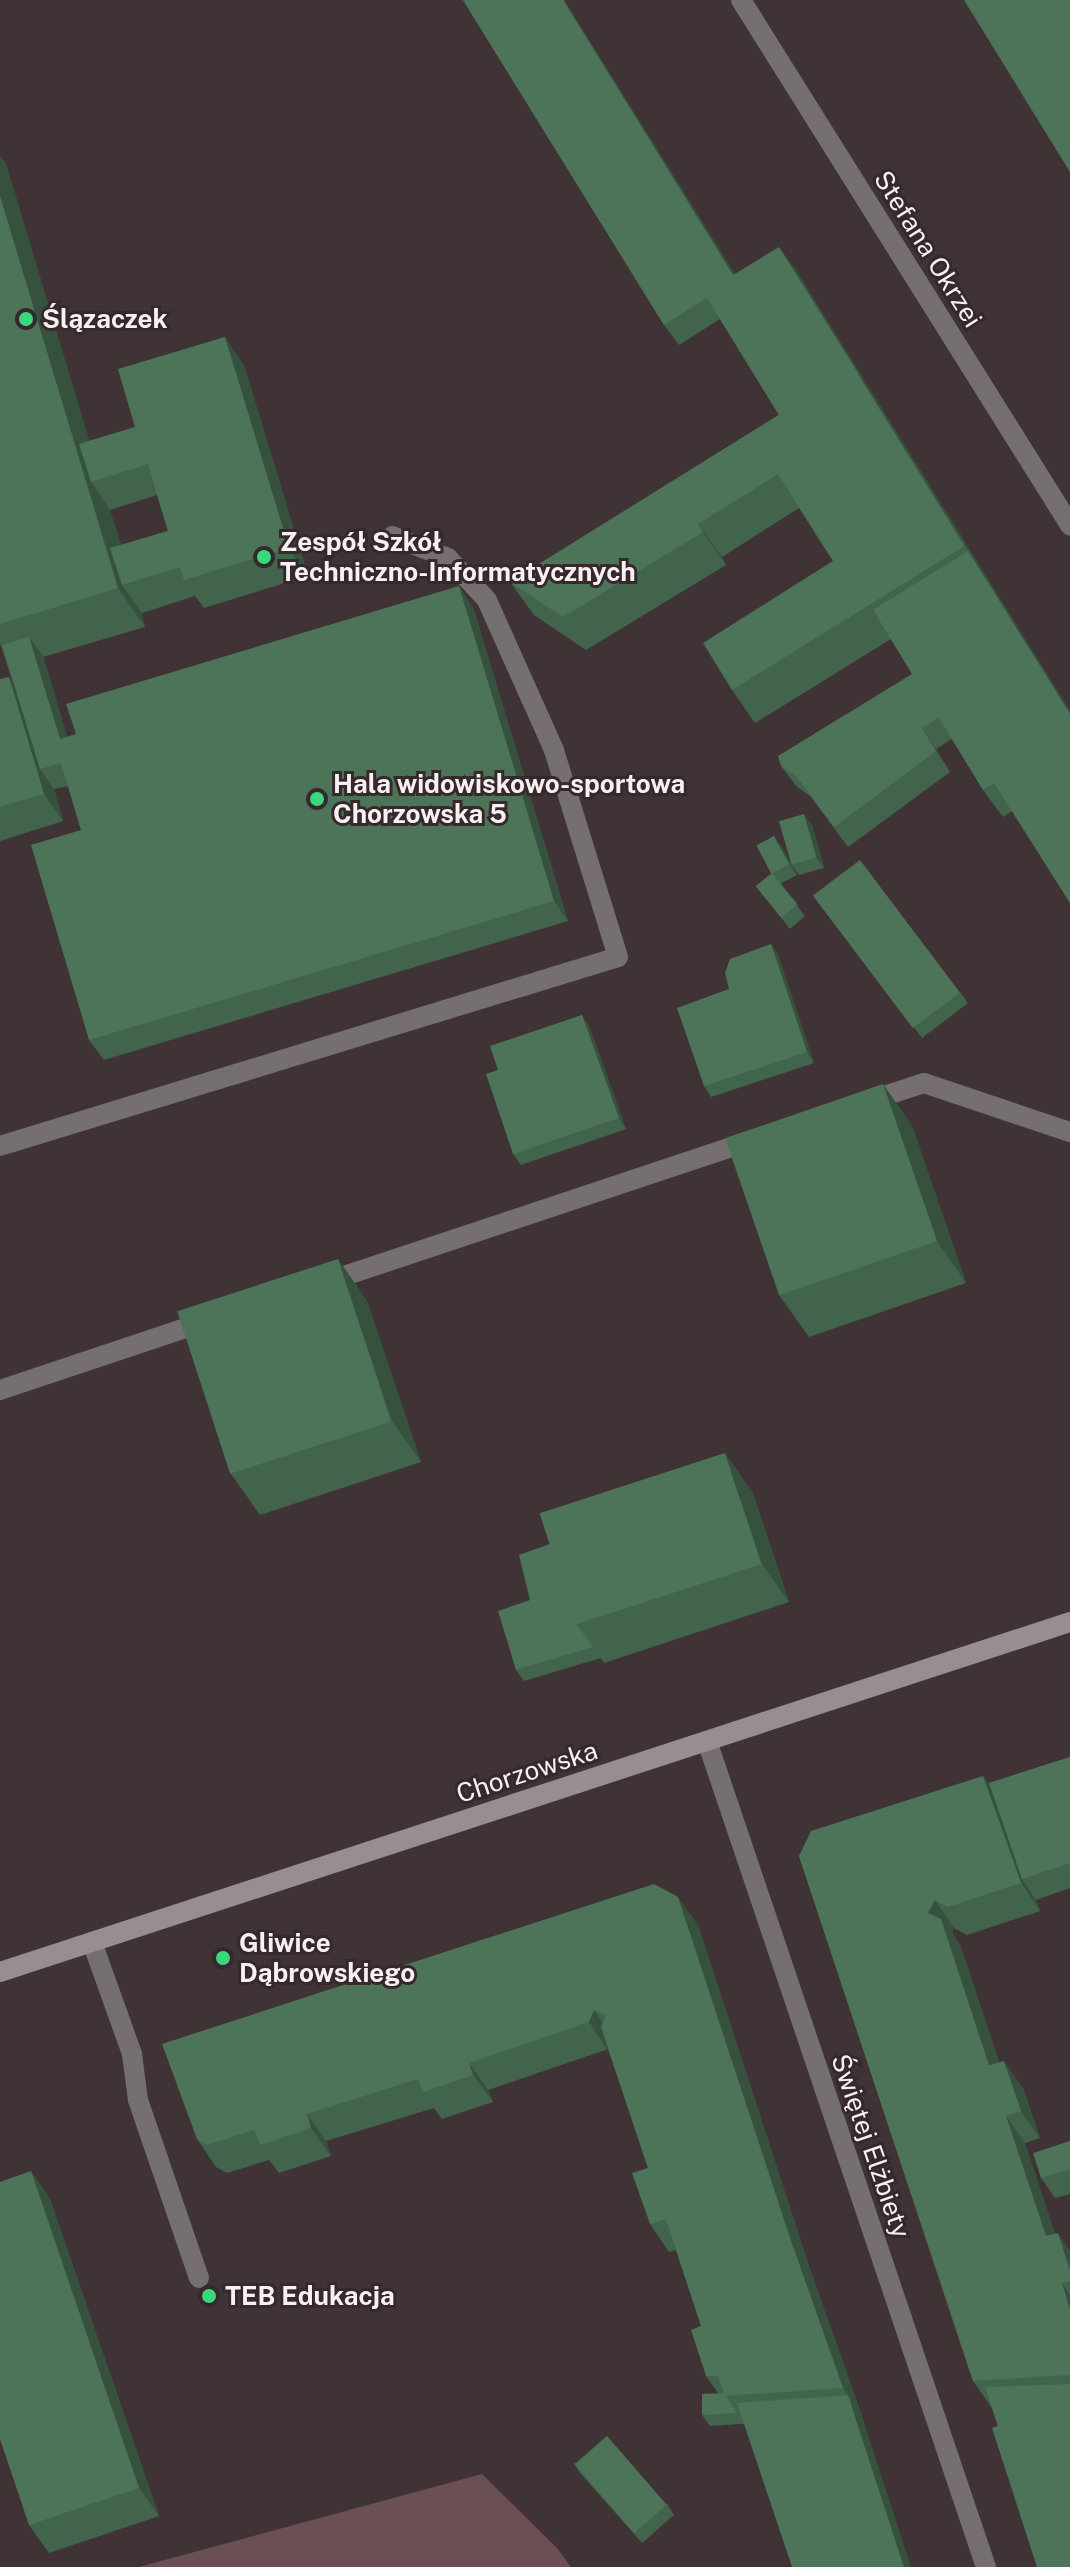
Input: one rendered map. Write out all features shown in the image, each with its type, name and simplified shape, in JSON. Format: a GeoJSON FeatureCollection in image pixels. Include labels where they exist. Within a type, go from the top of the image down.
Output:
{"type":"FeatureCollection","features":[{"type":"Feature","properties":{"kind":"main road","name":"Chorzowska"},"geometry":{"type":"LineString","coordinates":[[0,1972],[1070,1622]]}},
{"type":"Feature","properties":{"kind":"street","name":"Stefana Okrzei"},"geometry":{"type":"LineString","coordinates":[[741,0],[1070,525]]}},
{"type":"Feature","properties":{"kind":"street"},"geometry":{"type":"LineString","coordinates":[[0,1146],[618,957],[554,750],[487,600],[448,558],[392,536]]}},
{"type":"Feature","properties":{"kind":"street"},"geometry":{"type":"LineString","coordinates":[[848,1108],[924,1083],[1070,1132]]}},
{"type":"Feature","properties":{"kind":"street"},"geometry":{"type":"LineString","coordinates":[[303,1289],[772,1133]]}},
{"type":"Feature","properties":{"kind":"street"},"geometry":{"type":"LineString","coordinates":[[0,1390],[227,1314]]}},
{"type":"Feature","properties":{"kind":"street","name":"Świętej Elżbiety"},"geometry":{"type":"LineString","coordinates":[[707,1741],[986,2567]]}},
{"type":"Feature","properties":{"kind":"street"},"geometry":{"type":"LineString","coordinates":[[92,1942],[132,2054],[138,2100],[199,2278]]}},
{"type":"Feature","properties":{"kind":"shaded area"},"geometry":{"type":"Polygon","coordinates":[[[482,2474],[557,2548],[571,2567],[139,2567],[482,2474]]]}},
{"type":"Feature","properties":{"kind":"building"},"geometry":{"type":"Polygon","coordinates":[[[463,0],[563,0],[733,275],[779,247],[863,381],[854,368],[779,415],[707,298],[664,325],[463,0]]]}},
{"type":"Feature","properties":{"kind":"building"},"geometry":{"type":"Polygon","coordinates":[[[964,0],[1070,0],[1070,172],[964,0]]]}},
{"type":"Feature","properties":{"kind":"building","name":"Ślązaczek"},"geometry":{"type":"Polygon","coordinates":[[[0,196],[118,588],[0,624],[0,196]]]}},
{"type":"Feature","properties":{"kind":"building"},"geometry":{"type":"Polygon","coordinates":[[[225,337],[289,548],[184,580],[180,567],[122,585],[110,548],[168,531],[148,464],[91,482],[79,444],[135,427],[118,369],[225,337]]]}},
{"type":"Feature","properties":{"kind":"building"},"geometry":{"type":"Polygon","coordinates":[[[854,368],[964,546],[732,690],[703,643],[833,561],[778,474],[698,524],[703,532],[563,617],[510,582],[854,368]]]}},
{"type":"Feature","properties":{"kind":"building"},"geometry":{"type":"Polygon","coordinates":[[[968,551],[1070,714],[1070,903],[994,783],[983,790],[873,610],[968,551]]]}},
{"type":"Feature","properties":{"kind":"building","name":"Hala widowiskowo-sportowa Chorzowska 5"},"geometry":{"type":"Polygon","coordinates":[[[459,586],[554,901],[89,1040],[31,845],[81,830],[61,763],[40,769],[2,645],[29,637],[60,739],[76,734],[66,704],[459,586]]]}},
{"type":"Feature","properties":{"kind":"building"},"geometry":{"type":"Polygon","coordinates":[[[912,674],[939,717],[922,728],[936,751],[834,827],[797,777],[781,766],[778,756],[912,674]]]}},
{"type":"Feature","properties":{"kind":"building"},"geometry":{"type":"Polygon","coordinates":[[[9,677],[44,794],[0,807],[0,679],[9,677]]]}},
{"type":"Feature","properties":{"kind":"building"},"geometry":{"type":"Polygon","coordinates":[[[804,814],[816,857],[791,864],[779,821],[804,814]]]}},
{"type":"Feature","properties":{"kind":"building"},"geometry":{"type":"Polygon","coordinates":[[[774,836],[789,864],[771,874],[756,845],[774,836]]]}},
{"type":"Feature","properties":{"kind":"building"},"geometry":{"type":"Polygon","coordinates":[[[860,860],[960,993],[913,1028],[813,896],[860,860]]]}},
{"type":"Feature","properties":{"kind":"building"},"geometry":{"type":"Polygon","coordinates":[[[772,873],[798,905],[781,918],[756,886],[772,873]]]}},
{"type":"Feature","properties":{"kind":"building"},"geometry":{"type":"Polygon","coordinates":[[[771,944],[807,1052],[704,1086],[677,1008],[729,989],[725,973],[730,959],[771,944]]]}},
{"type":"Feature","properties":{"kind":"building"},"geometry":{"type":"Polygon","coordinates":[[[582,1015],[619,1118],[513,1154],[486,1074],[498,1070],[490,1046],[582,1015]]]}},
{"type":"Feature","properties":{"kind":"building"},"geometry":{"type":"Polygon","coordinates":[[[883,1084],[937,1241],[779,1295],[725,1138],[883,1084]]]}},
{"type":"Feature","properties":{"kind":"building"},"geometry":{"type":"Polygon","coordinates":[[[338,1259],[391,1422],[230,1474],[177,1311],[338,1259]]]}},
{"type":"Feature","properties":{"kind":"building"},"geometry":{"type":"Polygon","coordinates":[[[725,1453],[761,1564],[576,1625],[540,1513],[725,1453]]]}},
{"type":"Feature","properties":{"kind":"building"},"geometry":{"type":"Polygon","coordinates":[[[550,1544],[577,1625],[593,1647],[516,1670],[498,1611],[530,1600],[519,1555],[550,1544]]]}},
{"type":"Feature","properties":{"kind":"building"},"geometry":{"type":"Polygon","coordinates":[[[1070,1757],[1070,1863],[1022,1879],[989,1783],[1070,1757]]]}},
{"type":"Feature","properties":{"kind":"building"},"geometry":{"type":"Polygon","coordinates":[[[983,1776],[1021,1883],[948,1907],[935,1900],[928,1913],[941,1919],[989,2065],[1004,2061],[1021,2111],[1006,2116],[1046,2236],[1058,2233],[1070,2271],[1070,2281],[1062,2283],[1070,2310],[1070,2375],[973,2381],[799,1856],[811,1831],[983,1776]]]}},
{"type":"Feature","properties":{"kind":"building"},"geometry":{"type":"Polygon","coordinates":[[[654,1884],[678,1897],[790,2238],[843,2388],[725,2396],[718,2376],[706,2376],[691,2330],[701,2326],[666,2219],[650,2224],[632,2173],[648,2168],[601,2027],[606,2015],[594,2010],[589,2022],[469,2063],[473,2075],[423,2092],[418,2079],[307,2114],[311,2128],[260,2145],[254,2130],[207,2145],[197,2139],[162,2044],[654,1884]]]}},
{"type":"Feature","properties":{"kind":"building"},"geometry":{"type":"Polygon","coordinates":[[[1070,2141],[1070,2169],[1041,2178],[1033,2153],[1070,2141]]]}},
{"type":"Feature","properties":{"kind":"building"},"geometry":{"type":"Polygon","coordinates":[[[31,2171],[139,2488],[29,2525],[0,2439],[0,2182],[31,2171]]]}},
{"type":"Feature","properties":{"kind":"building"},"geometry":{"type":"Polygon","coordinates":[[[1070,2384],[1070,2567],[1037,2567],[992,2428],[998,2426],[985,2387],[1070,2384]]]}},
{"type":"Feature","properties":{"kind":"building"},"geometry":{"type":"Polygon","coordinates":[[[724,2393],[737,2413],[702,2415],[702,2394],[724,2393]]]}},
{"type":"Feature","properties":{"kind":"building"},"geometry":{"type":"Polygon","coordinates":[[[848,2395],[904,2567],[792,2567],[737,2403],[848,2395]]]}},
{"type":"Feature","properties":{"kind":"building"},"geometry":{"type":"Polygon","coordinates":[[[607,2436],[667,2505],[634,2533],[575,2464],[607,2436]]]}},
{"type":"Feature","properties":{"kind":"place","name":"Ślązaczek"},"geometry":{"type":"Point","coordinates":[26,319]}},
{"type":"Feature","properties":{"kind":"place","name":"Zespół Szkół Techniczno-Informatycznych"},"geometry":{"type":"Point","coordinates":[264,557]}},
{"type":"Feature","properties":{"kind":"place","name":"Hala widowiskowo-sportowa Chorzowska 5"},"geometry":{"type":"Point","coordinates":[317,799]}},
{"type":"Feature","properties":{"kind":"place","name":"Gliwice Dąbrowskiego"},"geometry":{"type":"Point","coordinates":[223,1958]}},
{"type":"Feature","properties":{"kind":"place","name":"TEB Edukacja"},"geometry":{"type":"Point","coordinates":[209,2296]}}]}
